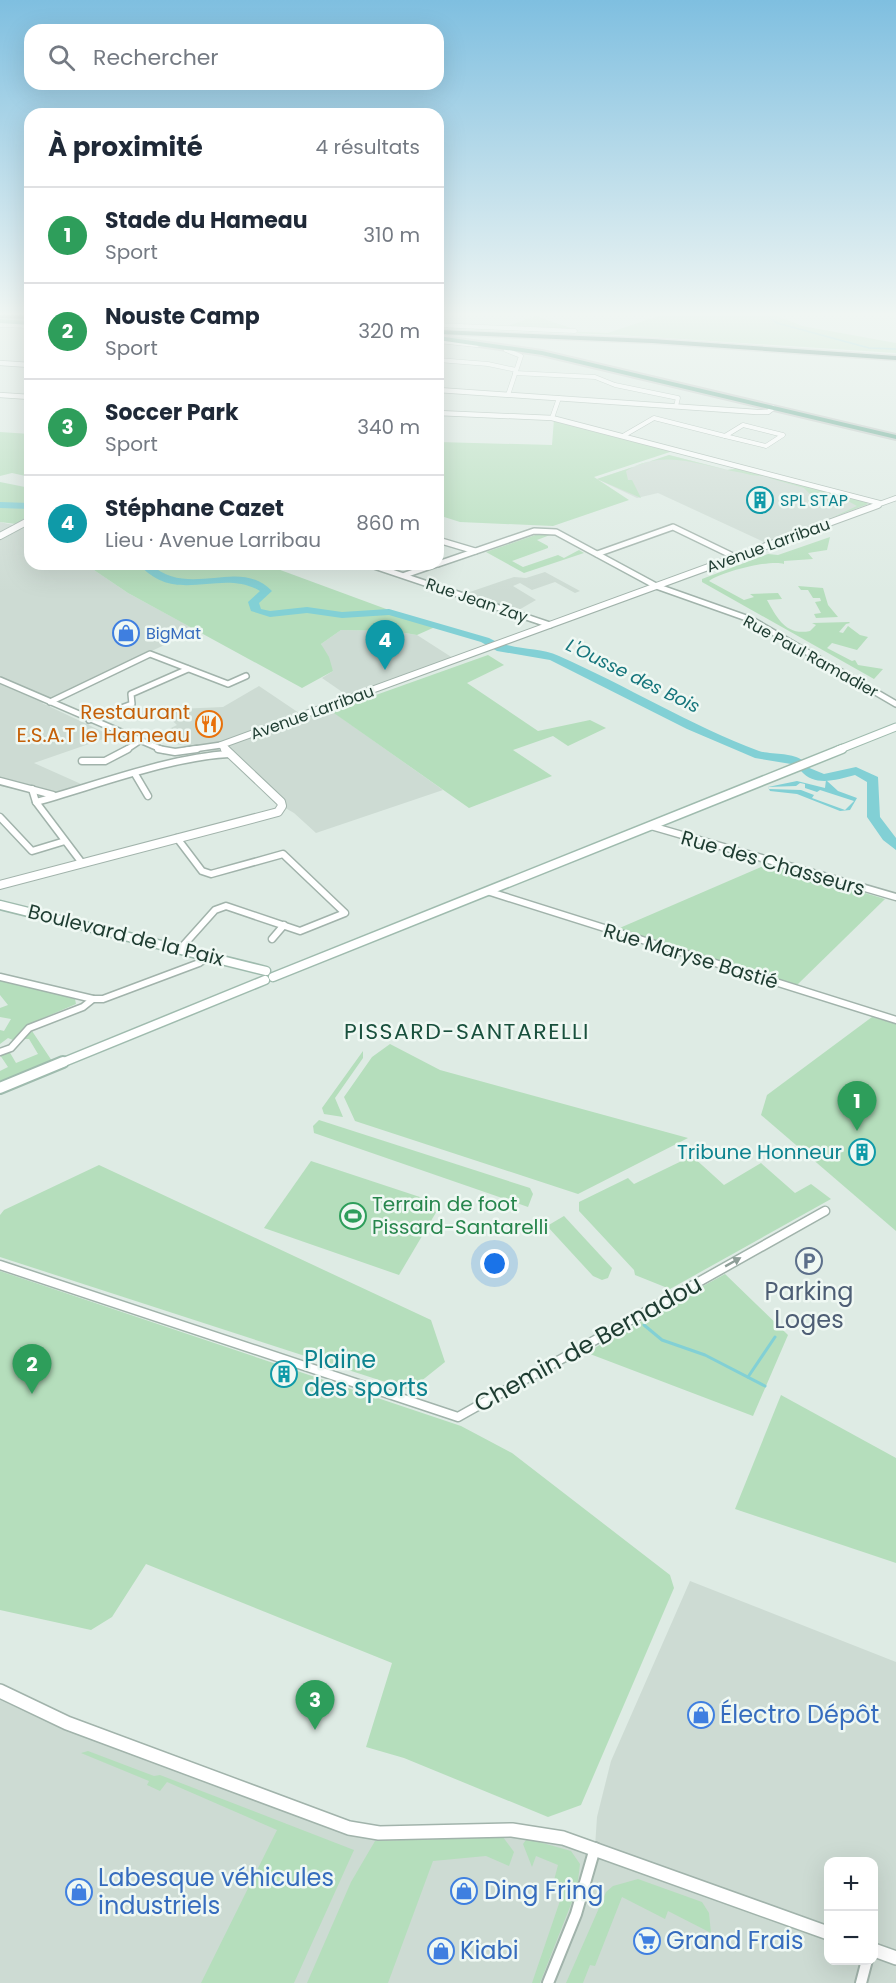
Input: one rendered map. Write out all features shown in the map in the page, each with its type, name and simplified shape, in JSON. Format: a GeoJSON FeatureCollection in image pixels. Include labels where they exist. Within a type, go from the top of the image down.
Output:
{"type":"FeatureCollection","features":[{"type":"Feature","properties":{"kind":"main road"},"geometry":{"type":"LineString","coordinates":[[769,408],[896,438]]}},
{"type":"Feature","properties":{"kind":"main road"},"geometry":{"type":"LineString","coordinates":[[0,1088],[264,976],[286,970],[487,891],[896,727]]}},
{"type":"Feature","properties":{"kind":"main road","name":"Boulevard de la Paix"},"geometry":{"type":"LineString","coordinates":[[0,904],[210,955],[252,967],[264,976]]}},
{"type":"Feature","properties":{"kind":"street"},"geometry":{"type":"LineString","coordinates":[[552,417],[555,408]]}},
{"type":"Feature","properties":{"kind":"street"},"geometry":{"type":"LineString","coordinates":[[699,408],[751,411],[769,408]]}},
{"type":"Feature","properties":{"kind":"street"},"geometry":{"type":"LineString","coordinates":[[751,411],[769,408]]}},
{"type":"Feature","properties":{"kind":"street"},"geometry":{"type":"LineString","coordinates":[[444,413],[552,417],[880,503]]}},
{"type":"Feature","properties":{"kind":"street"},"geometry":{"type":"LineString","coordinates":[[623,436],[654,418],[725,436],[766,446],[783,435],[743,425],[725,436]]}},
{"type":"Feature","properties":{"kind":"street","name":"Avenue Larribau"},"geometry":{"type":"LineString","coordinates":[[0,885],[278,812],[281,809],[281,802],[221,745],[896,498]]}},
{"type":"Feature","properties":{"kind":"street"},"geometry":{"type":"LineString","coordinates":[[0,536],[24,522]]}},
{"type":"Feature","properties":{"kind":"street"},"geometry":{"type":"LineString","coordinates":[[597,554],[673,527],[735,557]]}},
{"type":"Feature","properties":{"kind":"street","name":"Rue Paul Ramadier"},"geometry":{"type":"LineString","coordinates":[[476,551],[534,531],[556,532],[656,586],[752,620],[896,704]]}},
{"type":"Feature","properties":{"kind":"street"},"geometry":{"type":"LineString","coordinates":[[444,542],[476,551]]}},
{"type":"Feature","properties":{"kind":"street"},"geometry":{"type":"LineString","coordinates":[[444,562],[476,551]]}},
{"type":"Feature","properties":{"kind":"street","name":"Rue Jean Zay"},"geometry":{"type":"LineString","coordinates":[[388,570],[550,625]]}},
{"type":"Feature","properties":{"kind":"street"},"geometry":{"type":"LineString","coordinates":[[405,575],[420,570]]}},
{"type":"Feature","properties":{"kind":"street"},"geometry":{"type":"LineString","coordinates":[[50,702],[150,654],[228,684],[246,676]]}},
{"type":"Feature","properties":{"kind":"street"},"geometry":{"type":"LineString","coordinates":[[89,720],[132,704],[131,694],[189,669]]}},
{"type":"Feature","properties":{"kind":"street"},"geometry":{"type":"LineString","coordinates":[[0,680],[138,742],[161,750],[175,752],[221,745]]}},
{"type":"Feature","properties":{"kind":"street"},"geometry":{"type":"LineString","coordinates":[[82,761],[90,764],[107,762],[138,742]]}},
{"type":"Feature","properties":{"kind":"street"},"geometry":{"type":"LineString","coordinates":[[36,802],[54,795],[135,774],[213,755],[229,754]]}},
{"type":"Feature","properties":{"kind":"street"},"geometry":{"type":"LineString","coordinates":[[135,774],[148,796]]}},
{"type":"Feature","properties":{"kind":"street"},"geometry":{"type":"LineString","coordinates":[[0,781],[54,795]]}},
{"type":"Feature","properties":{"kind":"street"},"geometry":{"type":"LineString","coordinates":[[32,789],[36,802],[82,863]]}},
{"type":"Feature","properties":{"kind":"street"},"geometry":{"type":"LineString","coordinates":[[0,817],[32,851],[65,841]]}},
{"type":"Feature","properties":{"kind":"street","name":"Rue des Chasseurs"},"geometry":{"type":"LineString","coordinates":[[651,826],[896,897]]}},
{"type":"Feature","properties":{"kind":"street"},"geometry":{"type":"LineString","coordinates":[[177,838],[201,871],[211,874],[283,854],[345,913],[300,931],[226,906],[215,910],[182,948]]}},
{"type":"Feature","properties":{"kind":"street","name":"Rue Maryse Bastié"},"geometry":{"type":"LineString","coordinates":[[487,891],[896,1020]]}},
{"type":"Feature","properties":{"kind":"street"},"geometry":{"type":"LineString","coordinates":[[272,939],[284,925]]}},
{"type":"Feature","properties":{"kind":"street"},"geometry":{"type":"LineString","coordinates":[[0,977],[93,999],[114,995],[200,963],[210,955]]}},
{"type":"Feature","properties":{"kind":"street"},"geometry":{"type":"LineString","coordinates":[[0,1052],[11,1047],[29,1028],[83,1007],[93,999]]}},
{"type":"Feature","properties":{"kind":"street","name":"Chemin de Bernadou"},"geometry":{"type":"LineString","coordinates":[[0,1265],[458,1417],[825,1211]]}},
{"type":"Feature","properties":{"kind":"street"},"geometry":{"type":"LineString","coordinates":[[0,1692],[67,1723],[349,1828],[379,1833],[512,1830],[563,1838],[824,1932]]}},
{"type":"Feature","properties":{"kind":"street"},"geometry":{"type":"LineString","coordinates":[[548,1983],[576,1914],[595,1848]]}},
{"type":"Feature","properties":{"kind":"street"},"geometry":{"type":"LineString","coordinates":[[878,1952],[896,1958]]}},
{"type":"Feature","properties":{"kind":"street"},"geometry":{"type":"LineString","coordinates":[[861,1983],[866,1965]]}},
{"type":"Feature","properties":{"kind":"shaded area"},"geometry":{"type":"Polygon","coordinates":[[[669,455],[728,470],[740,468],[868,504],[764,542],[658,493],[637,498],[597,479],[669,455]]]}},
{"type":"Feature","properties":{"kind":"shaded area"},"geometry":{"type":"Polygon","coordinates":[[[0,522],[24,528],[24,570],[94,570],[128,593],[196,630],[42,703],[112,736],[34,763],[90,788],[52,797],[0,786],[0,522]]]}},
{"type":"Feature","properties":{"kind":"shaded area"},"geometry":{"type":"Polygon","coordinates":[[[545,572],[580,591],[575,593],[555,582],[532,590],[520,583],[513,586],[536,600],[517,611],[467,593],[514,577],[526,578],[545,572]]]}},
{"type":"Feature","properties":{"kind":"shaded area"},"geometry":{"type":"Polygon","coordinates":[[[341,630],[393,631],[417,635],[456,660],[351,698],[322,678],[333,671],[321,644],[341,630]]]}},
{"type":"Feature","properties":{"kind":"shaded area"},"geometry":{"type":"Polygon","coordinates":[[[259,686],[302,715],[326,707],[443,790],[316,833],[294,813],[282,806],[229,754],[149,739],[177,725],[165,714],[178,709],[223,707],[259,686]]]}},
{"type":"Feature","properties":{"kind":"shaded area"},"geometry":{"type":"Polygon","coordinates":[[[690,1581],[896,1662],[896,1983],[0,1983],[0,1691],[349,1828],[512,1830],[595,1847],[597,1817],[611,1761],[690,1581]]]}},
{"type":"Feature","properties":{"kind":"green space"},"geometry":{"type":"Polygon","coordinates":[[[554,419],[673,451],[594,477],[629,500],[553,526],[460,522],[444,517],[444,442],[552,445],[554,419]]]}},
{"type":"Feature","properties":{"kind":"green space"},"geometry":{"type":"Polygon","coordinates":[[[0,432],[24,434],[24,476],[12,473],[0,476],[0,432]]]}},
{"type":"Feature","properties":{"kind":"green space"},"geometry":{"type":"Polygon","coordinates":[[[669,455],[713,466],[699,463],[655,460],[646,463],[669,455]]]}},
{"type":"Feature","properties":{"kind":"green space"},"geometry":{"type":"Polygon","coordinates":[[[638,465],[626,471],[628,480],[632,480],[641,498],[597,479],[638,465]]]}},
{"type":"Feature","properties":{"kind":"green space"},"geometry":{"type":"Polygon","coordinates":[[[740,468],[765,475],[728,470],[740,468]]]}},
{"type":"Feature","properties":{"kind":"green space"},"geometry":{"type":"Polygon","coordinates":[[[769,478],[865,501],[868,504],[831,518],[857,506],[848,501],[833,502],[829,507],[822,507],[821,504],[813,505],[810,497],[813,497],[804,488],[769,478]]]}},
{"type":"Feature","properties":{"kind":"green space"},"geometry":{"type":"Polygon","coordinates":[[[0,482],[24,487],[24,519],[16,524],[0,522],[0,482]]]}},
{"type":"Feature","properties":{"kind":"green space"},"geometry":{"type":"Polygon","coordinates":[[[541,533],[550,535],[537,540],[548,548],[512,561],[523,567],[558,555],[564,558],[579,550],[584,553],[524,573],[486,552],[541,533]]]}},
{"type":"Feature","properties":{"kind":"green space"},"geometry":{"type":"Polygon","coordinates":[[[830,537],[827,550],[808,553],[813,559],[746,567],[709,581],[744,600],[754,597],[750,594],[778,593],[782,599],[767,600],[783,624],[795,631],[810,631],[816,625],[812,623],[849,622],[839,632],[843,633],[848,626],[860,635],[868,637],[857,650],[832,643],[827,648],[852,661],[855,660],[858,665],[883,669],[874,679],[702,582],[702,579],[768,554],[778,555],[830,537]]]}},
{"type":"Feature","properties":{"kind":"green space"},"geometry":{"type":"Polygon","coordinates":[[[94,570],[280,570],[435,627],[417,635],[393,631],[341,630],[321,644],[329,657],[333,671],[302,688],[128,593],[94,570]]]}},
{"type":"Feature","properties":{"kind":"green space"},"geometry":{"type":"Polygon","coordinates":[[[798,586],[823,588],[828,605],[838,617],[816,618],[814,614],[821,613],[815,602],[821,601],[820,598],[813,598],[808,590],[801,590],[798,586]]]}},
{"type":"Feature","properties":{"kind":"green space"},"geometry":{"type":"Polygon","coordinates":[[[488,655],[504,665],[467,683],[538,731],[590,720],[606,728],[568,746],[553,736],[513,750],[552,776],[469,808],[331,711],[488,655]]]}},
{"type":"Feature","properties":{"kind":"green space"},"geometry":{"type":"Polygon","coordinates":[[[768,864],[885,899],[797,985],[615,930],[768,864]]]}},
{"type":"Feature","properties":{"kind":"green space"},"geometry":{"type":"Polygon","coordinates":[[[0,980],[75,999],[76,1004],[27,1025],[13,1040],[8,1038],[0,1044],[0,1030],[4,1031],[11,1019],[0,1017],[0,1008],[8,1005],[0,995],[0,980]]]}},
{"type":"Feature","properties":{"kind":"green space"},"geometry":{"type":"Polygon","coordinates":[[[872,1017],[896,1024],[896,1231],[761,1115],[767,1095],[872,1017]]]}},
{"type":"Feature","properties":{"kind":"green space"},"geometry":{"type":"Polygon","coordinates":[[[32,1031],[52,1061],[0,1081],[0,1071],[8,1067],[0,1055],[9,1051],[16,1063],[38,1054],[29,1039],[22,1039],[32,1031]]]}},
{"type":"Feature","properties":{"kind":"green space"},"geometry":{"type":"Polygon","coordinates":[[[390,1044],[440,1070],[688,1138],[578,1194],[355,1121],[344,1097],[372,1057],[390,1044]]]}},
{"type":"Feature","properties":{"kind":"green space"},"geometry":{"type":"Polygon","coordinates":[[[363,1051],[363,1058],[335,1098],[343,1117],[324,1114],[322,1108],[363,1051]]]}},
{"type":"Feature","properties":{"kind":"green space"},"geometry":{"type":"Polygon","coordinates":[[[319,1120],[530,1188],[533,1194],[528,1207],[314,1133],[313,1126],[319,1120]]]}},
{"type":"Feature","properties":{"kind":"green space"},"geometry":{"type":"Polygon","coordinates":[[[692,1156],[724,1185],[761,1163],[795,1193],[811,1184],[831,1199],[670,1289],[635,1275],[634,1270],[579,1211],[579,1202],[628,1178],[634,1184],[692,1156]]]}},
{"type":"Feature","properties":{"kind":"green space","name":"Terrain de foot Pissard-Santarelli"},"geometry":{"type":"Polygon","coordinates":[[[311,1161],[441,1204],[399,1275],[264,1228],[311,1161]]]}},
{"type":"Feature","properties":{"kind":"green space"},"geometry":{"type":"Polygon","coordinates":[[[99,1165],[431,1320],[445,1362],[410,1390],[0,1257],[0,1215],[4,1210],[99,1165]]]}},
{"type":"Feature","properties":{"kind":"green space"},"geometry":{"type":"Polygon","coordinates":[[[564,1216],[612,1268],[608,1278],[602,1280],[593,1276],[547,1226],[564,1216]]]}},
{"type":"Feature","properties":{"kind":"green space"},"geometry":{"type":"Polygon","coordinates":[[[0,1271],[461,1426],[512,1453],[670,1575],[674,1588],[581,1805],[548,1817],[404,1758],[366,1747],[392,1663],[146,1564],[112,1617],[91,1630],[0,1610],[0,1271]]]}},
{"type":"Feature","properties":{"kind":"green space"},"geometry":{"type":"Polygon","coordinates":[[[725,1274],[788,1335],[753,1416],[590,1354],[591,1350],[667,1307],[671,1309],[677,1306],[674,1302],[725,1274]]]}},
{"type":"Feature","properties":{"kind":"green space"},"geometry":{"type":"Polygon","coordinates":[[[781,1395],[896,1458],[896,1563],[735,1509],[781,1395]]]}},
{"type":"Feature","properties":{"kind":"green space"},"geometry":{"type":"Polygon","coordinates":[[[88,1751],[154,1776],[160,1775],[354,1850],[294,1983],[201,1983],[277,1830],[167,1782],[160,1791],[147,1785],[149,1781],[81,1753],[88,1751]]]}},
{"type":"Feature","properties":{"kind":"green space"},"geometry":{"type":"Polygon","coordinates":[[[503,1837],[514,1852],[509,1866],[486,1856],[433,1861],[388,1983],[307,1983],[351,1882],[375,1841],[503,1837]]]}},
{"type":"Feature","properties":{"kind":"green space"},"geometry":{"type":"Polygon","coordinates":[[[526,1840],[571,1851],[580,1864],[577,1889],[540,1983],[532,1983],[564,1889],[553,1884],[558,1865],[536,1856],[532,1867],[523,1844],[526,1840]]]}},
{"type":"Feature","properties":{"kind":"green space"},"geometry":{"type":"Polygon","coordinates":[[[638,1879],[702,1902],[709,1913],[711,1933],[668,1911],[665,1919],[622,1897],[595,1966],[590,1965],[583,1983],[566,1983],[606,1892],[613,1886],[638,1879]]]}},
{"type":"Feature","properties":{"kind":"water"},"geometry":{"type":"Polygon","coordinates":[[[826,780],[838,791],[857,798],[850,810],[840,811],[797,794],[770,791],[768,787],[797,781],[825,788],[826,780]]]}},
{"type":"Feature","properties":{"kind":"pier"},"geometry":{"type":"Polygon","coordinates":[[[800,783],[805,784],[805,788],[817,792],[820,790],[854,801],[845,810],[812,798],[814,795],[801,790],[769,789],[768,787],[796,786],[800,783]]]}},
{"type":"Feature","properties":{"kind":"waterway","name":"L'Ousse des Bois"},"geometry":{"type":"LineString","coordinates":[[0,505],[24,506]]}},
{"type":"Feature","properties":{"kind":"waterway","name":"L'Ousse des Bois"},"geometry":{"type":"LineString","coordinates":[[151,570],[158,576],[173,582],[238,579],[253,582],[267,591],[253,602],[256,611],[270,614],[307,610],[342,615],[389,612],[485,640],[501,649],[553,657],[691,726],[759,755],[797,761]]}},
{"type":"Feature","properties":{"kind":"waterway","name":"L'Ousse des Bois"},"geometry":{"type":"LineString","coordinates":[[807,771],[824,778],[856,771],[874,780],[872,802],[874,817],[881,830],[896,846]]}},
{"type":"Feature","properties":{"kind":"waterway"},"geometry":{"type":"LineString","coordinates":[[644,1325],[662,1340],[705,1355],[765,1386]]}},
{"type":"Feature","properties":{"kind":"waterway"},"geometry":{"type":"LineString","coordinates":[[748,1377],[775,1337]]}},
{"type":"Feature","properties":{"kind":"place","name":"SPL STAP"},"geometry":{"type":"Point","coordinates":[760,500]}},
{"type":"Feature","properties":{"kind":"place","name":"BigMat"},"geometry":{"type":"Point","coordinates":[126,633]}},
{"type":"Feature","properties":{"kind":"place","name":"Stéphane Cazet"},"geometry":{"type":"Point","coordinates":[385,670]}},
{"type":"Feature","properties":{"kind":"place","name":"Restaurant E.S.A.T le Hameau"},"geometry":{"type":"Point","coordinates":[209,724]}},
{"type":"Feature","properties":{"kind":"place","name":"Stade du Hameau"},"geometry":{"type":"Point","coordinates":[857,1131]}},
{"type":"Feature","properties":{"kind":"place","name":"Tribune Honneur"},"geometry":{"type":"Point","coordinates":[862,1152]}},
{"type":"Feature","properties":{"kind":"place","name":"Terrain de foot Pissard-Santarelli"},"geometry":{"type":"Point","coordinates":[353,1216]}},
{"type":"Feature","properties":{"kind":"place","name":"Parking Loges"},"geometry":{"type":"Point","coordinates":[809,1261]}},
{"type":"Feature","properties":{"kind":"place","name":"Plaine des sports"},"geometry":{"type":"Point","coordinates":[284,1374]}},
{"type":"Feature","properties":{"kind":"place","name":"Nouste Camp"},"geometry":{"type":"Point","coordinates":[32,1394]}},
{"type":"Feature","properties":{"kind":"place","name":"Électro Dépôt"},"geometry":{"type":"Point","coordinates":[701,1715]}},
{"type":"Feature","properties":{"kind":"place","name":"Soccer Park"},"geometry":{"type":"Point","coordinates":[315,1730]}},
{"type":"Feature","properties":{"kind":"place","name":"Ding Fring"},"geometry":{"type":"Point","coordinates":[464,1891]}},
{"type":"Feature","properties":{"kind":"place","name":"Labesque véhicules industriels"},"geometry":{"type":"Point","coordinates":[79,1892]}},
{"type":"Feature","properties":{"kind":"place","name":"Grand Frais"},"geometry":{"type":"Point","coordinates":[647,1941]}},
{"type":"Feature","properties":{"kind":"place","name":"Kiabi"},"geometry":{"type":"Point","coordinates":[441,1951]}},
{"type":"Feature","properties":{"kind":"district","name":"PISSARD-SANTARELLI"},"geometry":{"type":"Point","coordinates":[467,1031]}}]}
